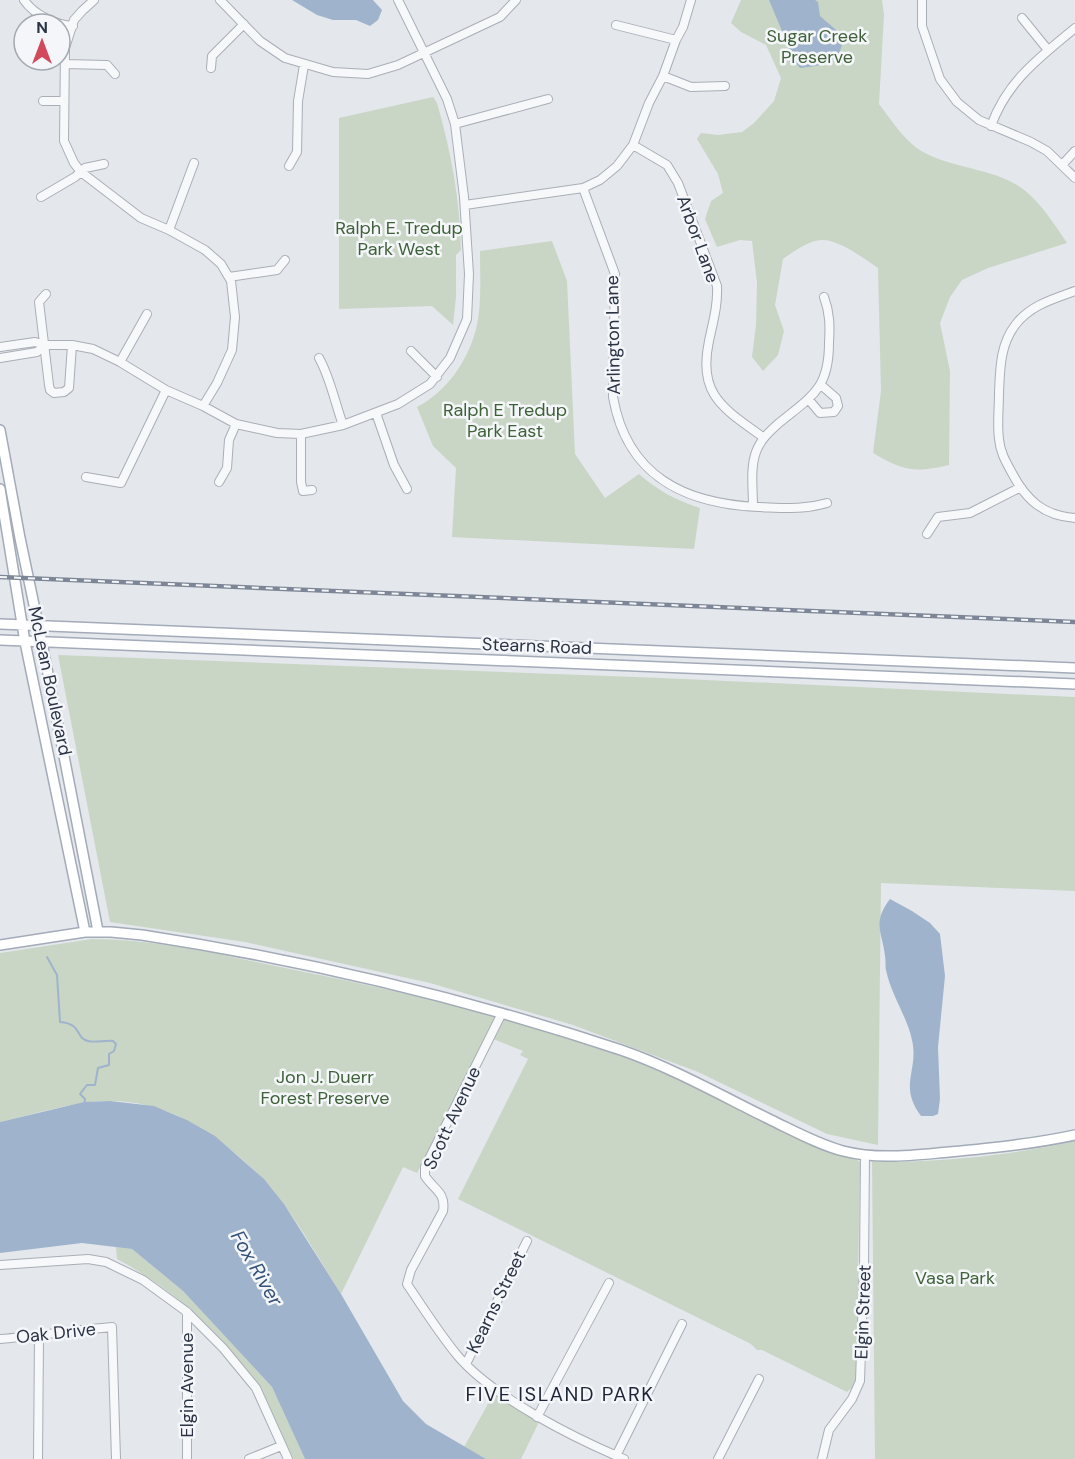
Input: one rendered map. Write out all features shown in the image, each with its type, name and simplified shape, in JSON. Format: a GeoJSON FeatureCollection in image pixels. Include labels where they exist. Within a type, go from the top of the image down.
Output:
{"type":"FeatureCollection","features":[{"type":"Feature","properties":{"kind":"main road","name":"McLean Boulevard"},"geometry":{"type":"LineString","coordinates":[[0,430],[99,931]]}},
{"type":"Feature","properties":{"kind":"main road","name":"McLean Boulevard"},"geometry":{"type":"LineString","coordinates":[[0,489],[25,642],[84,932]]}},
{"type":"Feature","properties":{"kind":"main road","name":"Stearns Road"},"geometry":{"type":"LineString","coordinates":[[0,624],[1075,668]]}},
{"type":"Feature","properties":{"kind":"main road","name":"Stearns Road"},"geometry":{"type":"LineString","coordinates":[[0,640],[1075,684]]}},
{"type":"Feature","properties":{"kind":"main road"},"geometry":{"type":"LineString","coordinates":[[0,945],[99,931],[175,940],[365,978],[502,1013],[632,1055],[661,1066],[814,1141],[843,1151],[865,1155],[901,1157],[1038,1143],[1075,1135]]}},
{"type":"Feature","properties":{"kind":"street"},"geometry":{"type":"LineString","coordinates":[[24,0],[26,4],[44,16],[63,25],[74,26]]}},
{"type":"Feature","properties":{"kind":"street"},"geometry":{"type":"LineString","coordinates":[[72,31],[74,20],[94,0]]}},
{"type":"Feature","properties":{"kind":"street"},"geometry":{"type":"LineString","coordinates":[[220,0],[276,54],[304,65],[333,72],[368,74],[425,54],[500,17],[516,0]]}},
{"type":"Feature","properties":{"kind":"street"},"geometry":{"type":"LineString","coordinates":[[0,347],[35,342],[93,349],[120,362],[166,390],[236,424],[265,432],[302,434],[344,425],[416,394],[436,377],[450,358],[467,319],[469,274],[465,205],[455,124],[447,99],[398,0]]}},
{"type":"Feature","properties":{"kind":"street"},"geometry":{"type":"LineString","coordinates":[[465,205],[583,188],[600,180],[617,166],[633,145],[683,27],[691,0]]}},
{"type":"Feature","properties":{"kind":"street"},"geometry":{"type":"LineString","coordinates":[[922,0],[922,26],[940,79],[962,107],[991,126],[1031,142],[1047,152],[1063,164],[1075,178]]}},
{"type":"Feature","properties":{"kind":"street"},"geometry":{"type":"LineString","coordinates":[[1022,18],[1048,50]]}},
{"type":"Feature","properties":{"kind":"street"},"geometry":{"type":"LineString","coordinates":[[211,68],[212,56],[244,24]]}},
{"type":"Feature","properties":{"kind":"street"},"geometry":{"type":"LineString","coordinates":[[616,25],[676,40]]}},
{"type":"Feature","properties":{"kind":"street"},"geometry":{"type":"LineString","coordinates":[[991,126],[1013,85],[1048,50],[1075,28]]}},
{"type":"Feature","properties":{"kind":"street"},"geometry":{"type":"LineString","coordinates":[[72,64],[107,65],[115,74]]}},
{"type":"Feature","properties":{"kind":"street"},"geometry":{"type":"LineString","coordinates":[[289,166],[297,152],[298,101],[304,65]]}},
{"type":"Feature","properties":{"kind":"street"},"geometry":{"type":"LineString","coordinates":[[65,72],[64,141],[74,163],[81,172],[141,218],[205,250],[221,264],[231,281],[235,317],[232,350],[217,383],[203,406]]}},
{"type":"Feature","properties":{"kind":"street"},"geometry":{"type":"LineString","coordinates":[[663,76],[691,87],[725,86]]}},
{"type":"Feature","properties":{"kind":"street"},"geometry":{"type":"LineString","coordinates":[[455,124],[548,99]]}},
{"type":"Feature","properties":{"kind":"street"},"geometry":{"type":"LineString","coordinates":[[44,101],[63,101]]}},
{"type":"Feature","properties":{"kind":"street","name":"Arbor Lane"},"geometry":{"type":"LineString","coordinates":[[633,145],[667,165],[678,183],[717,286],[718,303],[706,356],[708,383],[716,399],[728,412],[764,438]]}},
{"type":"Feature","properties":{"kind":"street"},"geometry":{"type":"LineString","coordinates":[[1063,164],[1075,151]]}},
{"type":"Feature","properties":{"kind":"street"},"geometry":{"type":"LineString","coordinates":[[169,230],[194,163]]}},
{"type":"Feature","properties":{"kind":"street"},"geometry":{"type":"LineString","coordinates":[[41,197],[85,168],[104,164]]}},
{"type":"Feature","properties":{"kind":"street","name":"Arlington Lane"},"geometry":{"type":"LineString","coordinates":[[583,188],[615,274],[613,397],[616,416],[632,451],[666,483],[687,494],[709,501],[753,507],[807,509],[827,503]]}},
{"type":"Feature","properties":{"kind":"street"},"geometry":{"type":"LineString","coordinates":[[229,277],[277,270],[285,260]]}},
{"type":"Feature","properties":{"kind":"street"},"geometry":{"type":"LineString","coordinates":[[1075,291],[1039,304],[1024,314],[1010,332],[1002,351],[998,438],[1005,460],[1025,496],[1052,514],[1075,518]]}},
{"type":"Feature","properties":{"kind":"street"},"geometry":{"type":"LineString","coordinates":[[46,294],[39,302],[50,390],[56,393],[64,392],[69,388],[72,345]]}},
{"type":"Feature","properties":{"kind":"street"},"geometry":{"type":"LineString","coordinates":[[753,507],[753,466],[756,451],[764,438],[808,400],[821,385],[829,363],[830,314],[824,297]]}},
{"type":"Feature","properties":{"kind":"street"},"geometry":{"type":"LineString","coordinates":[[120,362],[147,314]]}},
{"type":"Feature","properties":{"kind":"street"},"geometry":{"type":"LineString","coordinates":[[0,358],[37,352],[45,345]]}},
{"type":"Feature","properties":{"kind":"street"},"geometry":{"type":"LineString","coordinates":[[411,351],[436,377]]}},
{"type":"Feature","properties":{"kind":"street"},"geometry":{"type":"LineString","coordinates":[[318,358],[327,372],[344,425]]}},
{"type":"Feature","properties":{"kind":"street"},"geometry":{"type":"LineString","coordinates":[[808,400],[820,413],[834,412],[838,406],[836,398],[821,385]]}},
{"type":"Feature","properties":{"kind":"street"},"geometry":{"type":"LineString","coordinates":[[86,477],[121,483],[166,390]]}},
{"type":"Feature","properties":{"kind":"street"},"geometry":{"type":"LineString","coordinates":[[376,413],[394,465],[406,489]]}},
{"type":"Feature","properties":{"kind":"street"},"geometry":{"type":"LineString","coordinates":[[219,482],[227,468],[229,440],[236,424]]}},
{"type":"Feature","properties":{"kind":"street"},"geometry":{"type":"LineString","coordinates":[[302,434],[301,482],[303,490],[312,490]]}},
{"type":"Feature","properties":{"kind":"street"},"geometry":{"type":"LineString","coordinates":[[927,534],[938,517],[970,513],[1019,488]]}},
{"type":"Feature","properties":{"kind":"street","name":"Scott Avenue"},"geometry":{"type":"LineString","coordinates":[[466,1364],[407,1284],[411,1270],[443,1211],[444,1202],[441,1194],[425,1176],[425,1167],[502,1013]]}},
{"type":"Feature","properties":{"kind":"street","name":"Elgin Street"},"geometry":{"type":"LineString","coordinates":[[822,1459],[829,1430],[852,1399],[861,1381],[865,1155]]}},
{"type":"Feature","properties":{"kind":"street","name":"Kearns Street"},"geometry":{"type":"LineString","coordinates":[[466,1364],[527,1240]]}},
{"type":"Feature","properties":{"kind":"street"},"geometry":{"type":"LineString","coordinates":[[0,1265],[88,1259],[106,1262],[144,1280],[187,1312],[256,1388],[288,1459]]}},
{"type":"Feature","properties":{"kind":"street"},"geometry":{"type":"LineString","coordinates":[[537,1416],[609,1283]]}},
{"type":"Feature","properties":{"kind":"street","name":"Elgin Avenue"},"geometry":{"type":"LineString","coordinates":[[187,1312],[187,1459]]}},
{"type":"Feature","properties":{"kind":"street"},"geometry":{"type":"LineString","coordinates":[[466,1364],[488,1385],[537,1416],[620,1457],[682,1324]]}},
{"type":"Feature","properties":{"kind":"street","name":"Oak Drive"},"geometry":{"type":"LineString","coordinates":[[0,1339],[112,1328],[116,1459]]}},
{"type":"Feature","properties":{"kind":"street"},"geometry":{"type":"LineString","coordinates":[[38,1459],[36,1437],[39,1336]]}},
{"type":"Feature","properties":{"kind":"street"},"geometry":{"type":"LineString","coordinates":[[718,1459],[759,1379]]}},
{"type":"Feature","properties":{"kind":"street"},"geometry":{"type":"LineString","coordinates":[[249,1459],[281,1446]]}},
{"type":"Feature","properties":{"kind":"green space","name":"Sugar Creek Preserve"},"geometry":{"type":"Polygon","coordinates":[[[741,0],[882,0],[884,15],[879,104],[906,139],[919,150],[951,163],[1001,177],[1023,189],[1042,207],[1067,243],[988,268],[962,280],[950,297],[940,323],[950,371],[949,465],[909,469],[893,464],[873,453],[881,391],[878,268],[851,250],[822,240],[801,247],[783,259],[775,305],[784,331],[778,355],[763,371],[752,357],[756,325],[757,283],[752,241],[740,240],[717,247],[705,219],[711,201],[723,193],[718,174],[697,139],[701,133],[718,135],[742,132],[754,123],[774,101],[781,78],[766,45],[741,32],[731,23],[741,0]]]}},
{"type":"Feature","properties":{"kind":"green space","name":"Ralph E. Tredup Park West"},"geometry":{"type":"Polygon","coordinates":[[[433,97],[437,103],[447,139],[459,213],[461,250],[456,255],[453,325],[432,306],[339,309],[339,118],[433,97]]]}},
{"type":"Feature","properties":{"kind":"green space","name":"Ralph E Tredup Park East"},"geometry":{"type":"Polygon","coordinates":[[[552,241],[567,281],[575,454],[605,498],[639,474],[668,494],[700,508],[694,549],[452,537],[456,468],[433,446],[417,407],[428,401],[446,384],[461,364],[472,341],[479,311],[480,251],[552,241]]]}},
{"type":"Feature","properties":{"kind":"green space"},"geometry":{"type":"Polygon","coordinates":[[[58,655],[662,678],[1075,697],[1075,891],[881,883],[878,1145],[827,1134],[698,1072],[573,1025],[430,983],[245,942],[110,922],[58,655]]]}},
{"type":"Feature","properties":{"kind":"green space","name":"Jon J. Duerr Forest Preserve"},"geometry":{"type":"Polygon","coordinates":[[[92,939],[140,942],[213,953],[326,976],[492,1015],[614,1053],[675,1078],[794,1134],[855,1158],[860,1162],[858,1275],[862,1276],[859,1395],[850,1389],[847,1392],[762,1350],[757,1350],[751,1344],[458,1199],[528,1059],[520,1055],[523,1051],[486,1036],[417,1173],[403,1167],[341,1294],[296,1222],[265,1181],[242,1159],[196,1125],[163,1110],[145,1105],[107,1101],[67,1106],[0,1122],[0,953],[92,939]]]}},
{"type":"Feature","properties":{"kind":"green space","name":"Vasa Park"},"geometry":{"type":"Polygon","coordinates":[[[1075,1141],[1075,1459],[875,1459],[872,1162],[974,1157],[1025,1151],[1075,1141]]]}},
{"type":"Feature","properties":{"kind":"green space"},"geometry":{"type":"Polygon","coordinates":[[[116,1247],[132,1249],[183,1291],[272,1387],[305,1459],[294,1459],[252,1381],[218,1337],[171,1294],[117,1259],[116,1247]]]}},
{"type":"Feature","properties":{"kind":"green space"},"geometry":{"type":"Polygon","coordinates":[[[494,1393],[539,1422],[521,1459],[486,1459],[464,1447],[494,1393]]]}},
{"type":"Feature","properties":{"kind":"water"},"geometry":{"type":"Polygon","coordinates":[[[292,0],[373,0],[382,10],[378,20],[370,26],[356,20],[333,20],[317,15],[292,0]]]}},
{"type":"Feature","properties":{"kind":"water"},"geometry":{"type":"Polygon","coordinates":[[[769,0],[815,0],[818,2],[820,16],[843,36],[842,46],[835,58],[823,64],[800,68],[795,62],[769,0]]]}},
{"type":"Feature","properties":{"kind":"water"},"geometry":{"type":"Polygon","coordinates":[[[890,899],[930,923],[940,934],[945,976],[938,1047],[940,1099],[938,1114],[933,1116],[921,1116],[914,1105],[910,1087],[913,1061],[912,1040],[886,970],[880,921],[884,907],[890,899]]]}},
{"type":"Feature","properties":{"kind":"water","name":"Fox River"},"geometry":{"type":"Polygon","coordinates":[[[110,1101],[154,1106],[187,1120],[215,1136],[264,1179],[284,1204],[341,1294],[403,1401],[426,1424],[486,1459],[305,1459],[272,1387],[183,1291],[132,1249],[82,1243],[0,1253],[0,1122],[84,1102],[110,1101]]]}},
{"type":"Feature","properties":{"kind":"waterway"},"geometry":{"type":"LineString","coordinates":[[47,957],[57,975],[60,1022],[72,1025],[81,1037],[88,1041],[113,1041],[116,1044],[114,1051],[109,1054],[109,1065],[98,1068],[95,1085],[87,1085],[80,1094],[85,1099],[84,1105]]}},
{"type":"Feature","properties":{"kind":"railway"},"geometry":{"type":"LineString","coordinates":[[0,577],[1075,622]]}},
{"type":"Feature","properties":{"kind":"district","name":"FIVE ISLAND PARK"},"geometry":{"type":"Point","coordinates":[560,1394]}}]}
